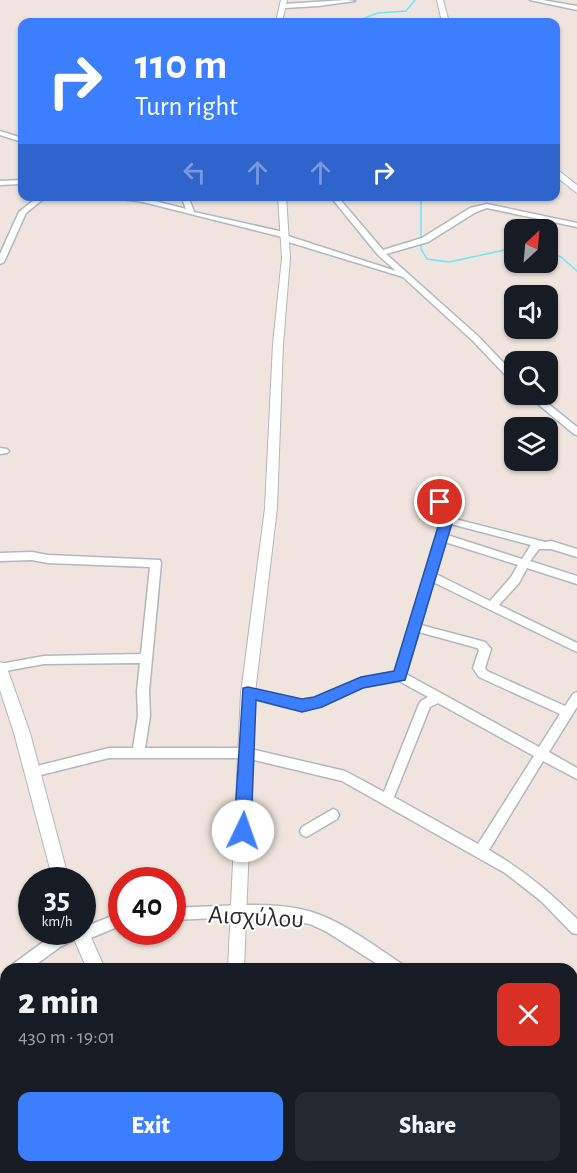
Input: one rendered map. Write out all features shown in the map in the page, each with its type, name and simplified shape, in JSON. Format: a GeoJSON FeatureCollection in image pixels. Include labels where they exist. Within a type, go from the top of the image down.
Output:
{"type":"FeatureCollection","features":[{"type":"Feature","properties":{"kind":"main road"},"geometry":{"type":"LineString","coordinates":[[440,0],[445,18]]}},
{"type":"Feature","properties":{"kind":"main road"},"geometry":{"type":"LineString","coordinates":[[560,175],[577,190]]}},
{"type":"Feature","properties":{"kind":"main road"},"geometry":{"type":"LineString","coordinates":[[0,668],[9,689],[58,867]]}},
{"type":"Feature","properties":{"kind":"main road"},"geometry":{"type":"LineString","coordinates":[[85,945],[93,963]]}},
{"type":"Feature","properties":{"kind":"street"},"geometry":{"type":"LineString","coordinates":[[533,0],[577,8]]}},
{"type":"Feature","properties":{"kind":"street"},"geometry":{"type":"LineString","coordinates":[[280,18],[284,3],[309,8],[321,3],[352,1]]}},
{"type":"Feature","properties":{"kind":"street"},"geometry":{"type":"LineString","coordinates":[[0,133],[18,139]]}},
{"type":"Feature","properties":{"kind":"street"},"geometry":{"type":"LineString","coordinates":[[0,183],[18,182]]}},
{"type":"Feature","properties":{"kind":"street"},"geometry":{"type":"LineString","coordinates":[[0,262],[23,212],[37,201]]}},
{"type":"Feature","properties":{"kind":"street"},"geometry":{"type":"LineString","coordinates":[[147,201],[285,236],[408,277]]}},
{"type":"Feature","properties":{"kind":"street"},"geometry":{"type":"LineString","coordinates":[[186,201],[191,213]]}},
{"type":"Feature","properties":{"kind":"street"},"geometry":{"type":"LineString","coordinates":[[236,963],[248,693],[271,508],[285,236],[282,201]]}},
{"type":"Feature","properties":{"kind":"street"},"geometry":{"type":"LineString","coordinates":[[337,201],[381,253],[476,339],[504,368]]}},
{"type":"Feature","properties":{"kind":"street"},"geometry":{"type":"LineString","coordinates":[[381,253],[421,241],[473,210],[487,206],[577,225]]}},
{"type":"Feature","properties":{"kind":"street"},"geometry":{"type":"LineString","coordinates":[[544,405],[577,432]]}},
{"type":"Feature","properties":{"kind":"street"},"geometry":{"type":"LineString","coordinates":[[400,676],[447,520],[444,508],[435,494]]}},
{"type":"Feature","properties":{"kind":"street"},"geometry":{"type":"LineString","coordinates":[[447,520],[577,554]]}},
{"type":"Feature","properties":{"kind":"street"},"geometry":{"type":"LineString","coordinates":[[441,537],[577,580]]}},
{"type":"Feature","properties":{"kind":"street"},"geometry":{"type":"LineString","coordinates":[[492,607],[498,594],[517,578],[528,554],[541,544]]}},
{"type":"Feature","properties":{"kind":"street"},"geometry":{"type":"LineString","coordinates":[[0,557],[32,556],[48,559],[156,563],[146,657],[144,716],[138,752]]}},
{"type":"Feature","properties":{"kind":"street"},"geometry":{"type":"LineString","coordinates":[[429,576],[577,648]]}},
{"type":"Feature","properties":{"kind":"street"},"geometry":{"type":"LineString","coordinates":[[414,627],[482,645],[485,649],[479,668],[483,674],[567,712]]}},
{"type":"Feature","properties":{"kind":"street"},"geometry":{"type":"LineString","coordinates":[[0,668],[44,660],[146,657]]}},
{"type":"Feature","properties":{"kind":"street"},"geometry":{"type":"LineString","coordinates":[[248,693],[302,706],[317,703],[361,682],[400,676],[577,774]]}},
{"type":"Feature","properties":{"kind":"street"},"geometry":{"type":"LineString","coordinates":[[387,800],[425,704],[438,697]]}},
{"type":"Feature","properties":{"kind":"street"},"geometry":{"type":"LineString","coordinates":[[480,853],[577,698]]}},
{"type":"Feature","properties":{"kind":"street"},"geometry":{"type":"LineString","coordinates":[[33,772],[93,755],[138,752],[246,753],[345,776],[525,879],[577,928]]}},
{"type":"Feature","properties":{"kind":"street"},"geometry":{"type":"LineString","coordinates":[[306,831],[333,814]]}},
{"type":"Feature","properties":{"kind":"street","name":"Αισχύλου"},"geometry":{"type":"LineString","coordinates":[[186,914],[281,913],[312,918],[387,963]]}},
{"type":"Feature","properties":{"kind":"street"},"geometry":{"type":"LineString","coordinates":[[26,963],[51,945]]}},
{"type":"Feature","properties":{"kind":"waterway"},"geometry":{"type":"LineString","coordinates":[[365,18],[378,13],[406,11],[415,0]]}},
{"type":"Feature","properties":{"kind":"waterway"},"geometry":{"type":"LineString","coordinates":[[421,201],[421,249],[427,259],[449,262],[504,250]]}},
{"type":"Feature","properties":{"kind":"waterway"},"geometry":{"type":"LineString","coordinates":[[558,256],[577,271]]}},
{"type":"Feature","properties":{"kind":"route"},"geometry":{"type":"LineString","coordinates":[[243,831],[248,693],[302,706],[317,703],[361,682],[400,676],[447,520],[440,502]]}}]}
